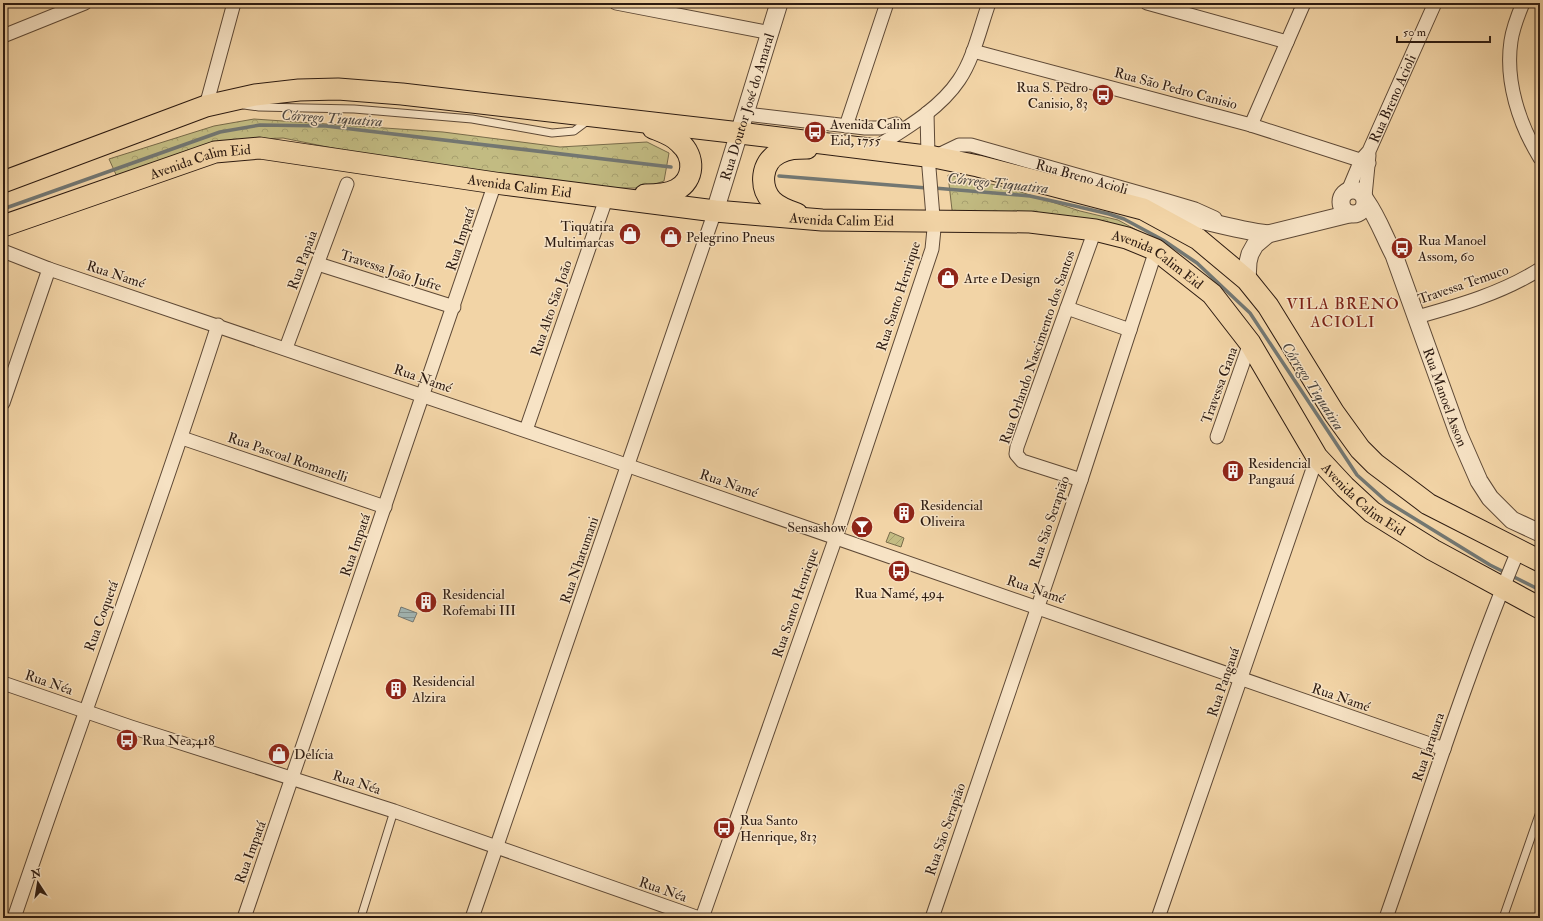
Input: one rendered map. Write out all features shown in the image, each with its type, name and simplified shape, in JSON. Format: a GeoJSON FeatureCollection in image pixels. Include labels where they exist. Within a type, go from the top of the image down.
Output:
{"type":"FeatureCollection","features":[{"type":"Feature","properties":{"kind":"main road"},"geometry":{"type":"LineString","coordinates":[[3,182],[215,104],[255,95],[299,90],[338,89],[402,94],[635,122],[743,123],[844,135],[873,149],[931,163],[978,166],[1143,209],[1198,239],[1247,280],[1268,306],[1334,413],[1360,449],[1375,464],[1428,504],[1540,561]]}},
{"type":"Feature","properties":{"kind":"main road"},"geometry":{"type":"LineString","coordinates":[[607,196],[665,193],[686,182],[690,173],[691,159],[680,142],[665,133],[635,122]]}},
{"type":"Feature","properties":{"kind":"main road"},"geometry":{"type":"LineString","coordinates":[[822,220],[790,212],[776,204],[766,193],[764,174],[769,162],[775,155],[784,151],[844,135]]}},
{"type":"Feature","properties":{"kind":"main road","name":"Avenida Calim Eid"},"geometry":{"type":"LineString","coordinates":[[3,226],[215,152],[260,148],[284,150],[496,183],[715,211],[822,220],[933,214],[1030,222],[1095,230],[1127,238],[1156,250],[1212,294],[1250,343],[1317,457],[1372,512],[1401,531],[1540,608]]}},
{"type":"Feature","properties":{"kind":"street"},"geometry":{"type":"LineString","coordinates":[[3,36],[85,3]]}},
{"type":"Feature","properties":{"kind":"street"},"geometry":{"type":"LineString","coordinates":[[215,104],[234,3]]}},
{"type":"Feature","properties":{"kind":"street"},"geometry":{"type":"LineString","coordinates":[[616,3],[771,33]]}},
{"type":"Feature","properties":{"kind":"street","name":"Rua Doutor José do Amaral"},"geometry":{"type":"LineString","coordinates":[[715,211],[779,3]]}},
{"type":"Feature","properties":{"kind":"street"},"geometry":{"type":"LineString","coordinates":[[886,3],[844,135],[896,124]]}},
{"type":"Feature","properties":{"kind":"street"},"geometry":{"type":"LineString","coordinates":[[873,149],[927,113],[959,80],[973,51],[989,3]]}},
{"type":"Feature","properties":{"kind":"street"},"geometry":{"type":"LineString","coordinates":[[1147,3],[1287,42]]}},
{"type":"Feature","properties":{"kind":"street"},"geometry":{"type":"LineString","coordinates":[[1252,125],[1304,3]]}},
{"type":"Feature","properties":{"kind":"street","name":"Rua Breno Acioli"},"geometry":{"type":"LineString","coordinates":[[1309,222],[1345,194],[1366,158],[1435,3]]}},
{"type":"Feature","properties":{"kind":"street"},"geometry":{"type":"LineString","coordinates":[[1524,3],[1514,24],[1511,41],[1510,60],[1512,85],[1518,111],[1526,134],[1540,158]]}},
{"type":"Feature","properties":{"kind":"street","name":"Rua São Pedro Canisio"},"geometry":{"type":"LineString","coordinates":[[973,51],[1252,125],[1366,158]]}},
{"type":"Feature","properties":{"kind":"street","name":"Rua Santo Henrique"},"geometry":{"type":"LineString","coordinates":[[702,918],[836,537],[932,249],[933,214],[927,113]]}},
{"type":"Feature","properties":{"kind":"street","name":"Rua Breno Acioli"},"geometry":{"type":"LineString","coordinates":[[931,163],[959,145],[971,145],[1195,209],[1211,216],[1228,227]]}},
{"type":"Feature","properties":{"kind":"street","name":"Rua Breno Acioli"},"geometry":{"type":"LineString","coordinates":[[1365,199],[1366,158]]}},
{"type":"Feature","properties":{"kind":"street","name":"Rua Impatá"},"geometry":{"type":"LineString","coordinates":[[244,918],[496,183]]}},
{"type":"Feature","properties":{"kind":"street","name":"Rua Papaia"},"geometry":{"type":"LineString","coordinates":[[286,348],[347,184]]}},
{"type":"Feature","properties":{"kind":"street"},"geometry":{"type":"LineString","coordinates":[[1358,190],[1365,199],[1363,210],[1352,214],[1342,208],[1345,194],[1358,190]]}},
{"type":"Feature","properties":{"kind":"street","name":"Rua Alto São João"},"geometry":{"type":"LineString","coordinates":[[526,430],[607,196]]}},
{"type":"Feature","properties":{"kind":"street","name":"Rua Manoel Asson"},"geometry":{"type":"LineString","coordinates":[[1365,199],[1380,222],[1384,236],[1394,255],[1458,433],[1479,481],[1490,498],[1512,520],[1540,533]]}},
{"type":"Feature","properties":{"kind":"street","name":"Rua Breno Acioli"},"geometry":{"type":"LineString","coordinates":[[1143,209],[1178,214],[1228,227],[1268,234]]}},
{"type":"Feature","properties":{"kind":"street","name":"Rua Nhatumani"},"geometry":{"type":"LineString","coordinates":[[472,918],[629,466],[715,211]]}},
{"type":"Feature","properties":{"kind":"street","name":"Rua Breno Acioli"},"geometry":{"type":"LineString","coordinates":[[1247,280],[1250,254],[1258,242],[1268,234],[1309,222],[1352,214]]}},
{"type":"Feature","properties":{"kind":"street","name":"Rua Manoel Asson"},"geometry":{"type":"LineString","coordinates":[[1352,214],[1384,236]]}},
{"type":"Feature","properties":{"kind":"street","name":"Rua Orlando Nascimento dos Santos"},"geometry":{"type":"LineString","coordinates":[[1081,480],[1022,461],[1016,454],[1016,447],[1095,230]]}},
{"type":"Feature","properties":{"kind":"street","name":"Rua São Serapião"},"geometry":{"type":"LineString","coordinates":[[932,918],[1081,480],[1156,250]]}},
{"type":"Feature","properties":{"kind":"street","name":"Rua Namé"},"geometry":{"type":"LineString","coordinates":[[3,251],[49,269],[526,430],[1444,749]]}},
{"type":"Feature","properties":{"kind":"street","name":"Travessa João Jufre"},"geometry":{"type":"LineString","coordinates":[[318,264],[454,307]]}},
{"type":"Feature","properties":{"kind":"street"},"geometry":{"type":"LineString","coordinates":[[3,403],[49,269]]}},
{"type":"Feature","properties":{"kind":"street","name":"Travessa Temuco"},"geometry":{"type":"LineString","coordinates":[[1417,317],[1497,292],[1518,283],[1540,269]]}},
{"type":"Feature","properties":{"kind":"street"},"geometry":{"type":"LineString","coordinates":[[1067,308],[1130,330]]}},
{"type":"Feature","properties":{"kind":"street","name":"Rua Coquetá"},"geometry":{"type":"LineString","coordinates":[[14,918],[84,711],[182,438],[218,325]]}},
{"type":"Feature","properties":{"kind":"street","name":"Travessa Gana"},"geometry":{"type":"LineString","coordinates":[[1217,437],[1250,343]]}},
{"type":"Feature","properties":{"kind":"street","name":"Rua Pascoal Romanelli"},"geometry":{"type":"LineString","coordinates":[[182,438],[385,507]]}},
{"type":"Feature","properties":{"kind":"street","name":"Rua Pangauá"},"geometry":{"type":"LineString","coordinates":[[1158,918],[1317,457]]}},
{"type":"Feature","properties":{"kind":"street","name":"Rua Jarauara"},"geometry":{"type":"LineString","coordinates":[[1386,918],[1444,749],[1518,550]]}},
{"type":"Feature","properties":{"kind":"street","name":"Rua Néa"},"geometry":{"type":"LineString","coordinates":[[3,683],[84,711],[394,811],[699,918]]}},
{"type":"Feature","properties":{"kind":"lane"},"geometry":{"type":"LineString","coordinates":[[361,917],[394,811]]}},
{"type":"Feature","properties":{"kind":"lane"},"geometry":{"type":"LineString","coordinates":[[1503,918],[1540,812]]}},
{"type":"Feature","properties":{"kind":"green space"},"geometry":{"type":"Polygon","coordinates":[[[254,119],[443,132],[560,147],[647,142],[669,153],[664,181],[644,188],[619,188],[447,171],[283,138],[238,140],[118,179],[109,159],[214,126],[254,119]]]}},
{"type":"Feature","properties":{"kind":"green space"},"geometry":{"type":"Polygon","coordinates":[[[948,175],[1005,187],[1080,211],[1118,220],[1166,246],[973,217],[952,210],[948,175]]]}},
{"type":"Feature","properties":{"kind":"green space"},"geometry":{"type":"Polygon","coordinates":[[[890,532],[904,538],[901,547],[886,542],[890,532]]]}},
{"type":"Feature","properties":{"kind":"shaded area"},"geometry":{"type":"Polygon","coordinates":[[[401,607],[417,613],[413,622],[398,616],[401,607]]]}},
{"type":"Feature","properties":{"kind":"waterway","name":"Córrego Tiquatira"},"geometry":{"type":"LineString","coordinates":[[3,209],[220,132],[260,125],[326,126],[671,167]]}},
{"type":"Feature","properties":{"kind":"waterway","name":"Córrego Tiquatira"},"geometry":{"type":"LineString","coordinates":[[779,176],[927,188]]}},
{"type":"Feature","properties":{"kind":"waterway","name":"Córrego Tiquatira"},"geometry":{"type":"LineString","coordinates":[[934,188],[1030,196],[1075,206],[1124,219],[1163,240],[1197,263],[1250,313],[1357,475],[1386,501],[1490,565],[1540,590]]}},
{"type":"Feature","properties":{"kind":"place","name":"Rua S. Pedro Canisio, 83"},"geometry":{"type":"Point","coordinates":[1103,95]}},
{"type":"Feature","properties":{"kind":"place","name":"Avenida Calim Eid, 1755"},"geometry":{"type":"Point","coordinates":[815,132]}},
{"type":"Feature","properties":{"kind":"place","name":"Tiquatira Multimarcas"},"geometry":{"type":"Point","coordinates":[630,234]}},
{"type":"Feature","properties":{"kind":"place","name":"Pelegrino Pneus"},"geometry":{"type":"Point","coordinates":[671,237]}},
{"type":"Feature","properties":{"kind":"place","name":"Rua Manoel Assom, 60"},"geometry":{"type":"Point","coordinates":[1402,248]}},
{"type":"Feature","properties":{"kind":"place","name":"Arte e Design"},"geometry":{"type":"Point","coordinates":[948,278]}},
{"type":"Feature","properties":{"kind":"place","name":"Residencial Pangauá"},"geometry":{"type":"Point","coordinates":[1233,471]}},
{"type":"Feature","properties":{"kind":"place","name":"Residencial Oliveira"},"geometry":{"type":"Point","coordinates":[904,513]}},
{"type":"Feature","properties":{"kind":"place","name":"Sensashow"},"geometry":{"type":"Point","coordinates":[862,527]}},
{"type":"Feature","properties":{"kind":"place","name":"Rua Namé, 494"},"geometry":{"type":"Point","coordinates":[899,571]}},
{"type":"Feature","properties":{"kind":"place","name":"Residencial Rofemabi III"},"geometry":{"type":"Point","coordinates":[426,602]}},
{"type":"Feature","properties":{"kind":"place","name":"Residencial Alzira"},"geometry":{"type":"Point","coordinates":[396,689]}},
{"type":"Feature","properties":{"kind":"place","name":"Rua Nea,418"},"geometry":{"type":"Point","coordinates":[127,740]}},
{"type":"Feature","properties":{"kind":"place","name":"Delícia"},"geometry":{"type":"Point","coordinates":[279,754]}},
{"type":"Feature","properties":{"kind":"place","name":"Rua Santo Henrique, 813"},"geometry":{"type":"Point","coordinates":[724,828]}},
{"type":"Feature","properties":{"kind":"district","name":"VILA BRENO ACIOLI"},"geometry":{"type":"Point","coordinates":[1343,312]}}]}
